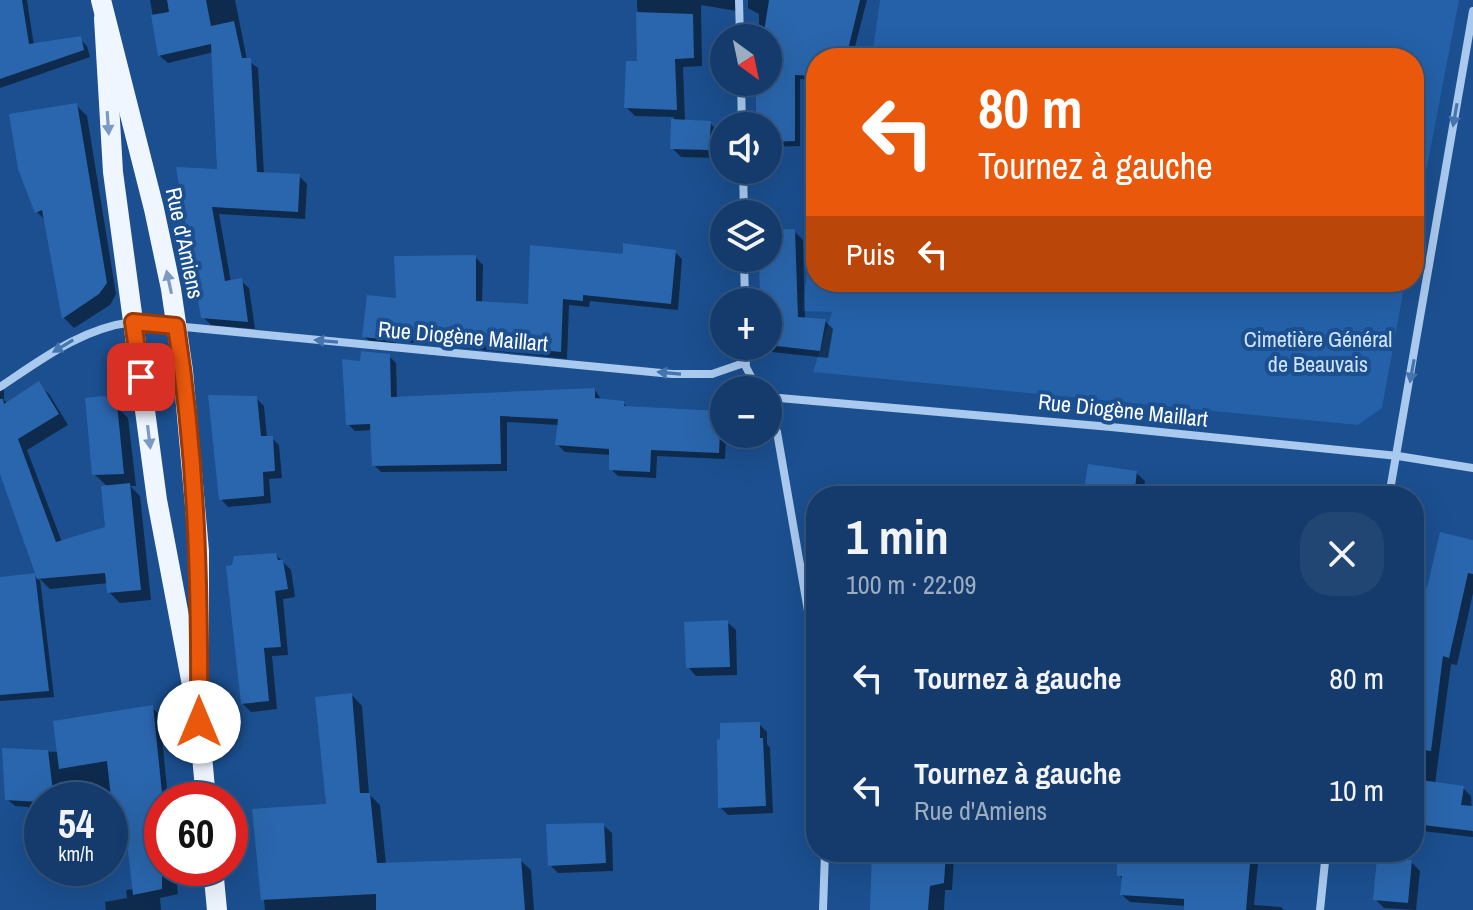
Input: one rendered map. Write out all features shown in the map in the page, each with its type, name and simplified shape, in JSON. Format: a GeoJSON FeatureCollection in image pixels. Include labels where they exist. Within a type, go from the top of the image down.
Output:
{"type":"FeatureCollection","features":[{"type":"Feature","properties":{"kind":"main road","name":"Rue d'Amiens"},"geometry":{"type":"LineString","coordinates":[[102,9],[113,172],[133,322],[165,549],[199,722]]}},
{"type":"Feature","properties":{"kind":"main road","name":"Rue d'Amiens"},"geometry":{"type":"LineString","coordinates":[[102,9],[142,157],[171,289],[189,423],[199,551],[199,722],[204,782]]}},
{"type":"Feature","properties":{"kind":"main road"},"geometry":{"type":"LineString","coordinates":[[215,886],[217,910]]}},
{"type":"Feature","properties":{"kind":"street"},"geometry":{"type":"LineString","coordinates":[[739,0],[740,24]]}},
{"type":"Feature","properties":{"kind":"street"},"geometry":{"type":"LineString","coordinates":[[1391,486],[1473,11]]}},
{"type":"Feature","properties":{"kind":"street","name":"Rue Diogène Maillart"},"geometry":{"type":"LineString","coordinates":[[0,387],[82,336],[111,324],[133,322],[687,375],[712,374],[744,363]]}},
{"type":"Feature","properties":{"kind":"street"},"geometry":{"type":"LineString","coordinates":[[744,360],[751,376]]}},
{"type":"Feature","properties":{"kind":"street","name":"Rue Diogène Maillart"},"geometry":{"type":"LineString","coordinates":[[782,398],[1398,456],[1473,468]]}},
{"type":"Feature","properties":{"kind":"street"},"geometry":{"type":"LineString","coordinates":[[780,448],[806,599]]}},
{"type":"Feature","properties":{"kind":"street"},"geometry":{"type":"LineString","coordinates":[[823,910],[825,862]]}},
{"type":"Feature","properties":{"kind":"street"},"geometry":{"type":"LineString","coordinates":[[1320,910],[1325,862]]}},
{"type":"Feature","properties":{"kind":"green space"},"geometry":{"type":"Polygon","coordinates":[[[880,0],[1459,0],[1424,182],[1424,48],[873,48],[880,0]]]}},
{"type":"Feature","properties":{"kind":"green space","name":"Cimetière Général de Beauvais"},"geometry":{"type":"Polygon","coordinates":[[[806,282],[806,292],[1403,292],[1382,408],[1358,425],[813,372],[832,312],[802,311],[806,282]]]}},
{"type":"Feature","properties":{"kind":"building"},"geometry":{"type":"Polygon","coordinates":[[[0,0],[22,0],[29,44],[81,36],[84,50],[0,79],[0,0]]]}},
{"type":"Feature","properties":{"kind":"building"},"geometry":{"type":"Polygon","coordinates":[[[167,0],[206,0],[211,26],[234,21],[242,58],[251,58],[257,172],[300,174],[298,212],[212,207],[225,281],[242,278],[248,322],[201,318],[176,167],[217,169],[211,44],[158,56],[151,15],[169,12],[167,0]]]}},
{"type":"Feature","properties":{"kind":"building"},"geometry":{"type":"Polygon","coordinates":[[[769,0],[860,0],[848,48],[806,48],[806,76],[795,75],[795,141],[782,141],[782,112],[756,112],[756,96],[782,96],[782,24],[765,24],[769,0]]]}},
{"type":"Feature","properties":{"kind":"building"},"geometry":{"type":"Polygon","coordinates":[[[636,12],[693,14],[694,58],[675,59],[677,110],[624,108],[626,61],[637,61],[636,12]]]}},
{"type":"Feature","properties":{"kind":"building"},"geometry":{"type":"Polygon","coordinates":[[[77,103],[107,283],[99,294],[62,319],[42,210],[35,213],[18,169],[9,114],[77,103]]]}},
{"type":"Feature","properties":{"kind":"building"},"geometry":{"type":"Polygon","coordinates":[[[671,119],[710,121],[709,150],[670,149],[671,119]]]}},
{"type":"Feature","properties":{"kind":"building"},"geometry":{"type":"Polygon","coordinates":[[[782,229],[795,229],[798,317],[826,319],[820,351],[782,347],[782,288],[760,288],[759,272],[782,272],[782,229]]]}},
{"type":"Feature","properties":{"kind":"building"},"geometry":{"type":"Polygon","coordinates":[[[623,243],[676,250],[671,304],[583,295],[583,301],[563,299],[561,352],[389,335],[390,340],[362,337],[367,295],[396,298],[394,256],[476,255],[476,301],[528,304],[530,245],[623,254],[623,243]]]}},
{"type":"Feature","properties":{"kind":"building"},"geometry":{"type":"Polygon","coordinates":[[[361,351],[390,354],[391,397],[595,388],[595,398],[624,401],[624,406],[710,410],[710,448],[719,448],[719,453],[651,450],[650,472],[609,470],[609,449],[555,445],[558,419],[500,416],[501,464],[372,466],[370,424],[346,425],[342,359],[360,361],[361,351]]]}},
{"type":"Feature","properties":{"kind":"building"},"geometry":{"type":"Polygon","coordinates":[[[39,381],[59,414],[18,439],[56,542],[105,527],[101,486],[130,483],[141,590],[107,593],[105,573],[37,579],[0,474],[0,399],[4,404],[39,381]]]}},
{"type":"Feature","properties":{"kind":"building"},"geometry":{"type":"Polygon","coordinates":[[[208,395],[257,396],[261,436],[273,436],[275,471],[263,472],[264,496],[219,500],[208,395]]]}},
{"type":"Feature","properties":{"kind":"building"},"geometry":{"type":"Polygon","coordinates":[[[105,396],[117,404],[124,474],[92,475],[85,398],[105,396]]]}},
{"type":"Feature","properties":{"kind":"building"},"geometry":{"type":"Polygon","coordinates":[[[1088,464],[1137,471],[1135,486],[1085,486],[1088,464]]]}},
{"type":"Feature","properties":{"kind":"building"},"geometry":{"type":"Polygon","coordinates":[[[1440,532],[1473,540],[1473,574],[1468,573],[1449,658],[1443,656],[1431,751],[1424,750],[1424,587],[1427,588],[1440,532]]]}},
{"type":"Feature","properties":{"kind":"building"},"geometry":{"type":"Polygon","coordinates":[[[276,553],[278,560],[283,560],[288,589],[275,591],[281,647],[264,648],[269,701],[241,704],[226,566],[232,565],[234,556],[276,553]]]}},
{"type":"Feature","properties":{"kind":"building"},"geometry":{"type":"Polygon","coordinates":[[[35,573],[49,691],[0,695],[0,577],[35,573]]]}},
{"type":"Feature","properties":{"kind":"building"},"geometry":{"type":"Polygon","coordinates":[[[728,620],[730,667],[686,668],[684,622],[728,620]]]}},
{"type":"Feature","properties":{"kind":"building"},"geometry":{"type":"Polygon","coordinates":[[[352,693],[360,793],[370,793],[377,863],[521,858],[525,910],[376,910],[376,894],[261,900],[252,809],[326,804],[315,697],[352,693]]]}},
{"type":"Feature","properties":{"kind":"building"},"geometry":{"type":"Polygon","coordinates":[[[153,705],[161,782],[144,782],[144,886],[162,886],[162,889],[133,895],[128,851],[128,782],[109,782],[107,761],[59,769],[53,721],[153,705]]]}},
{"type":"Feature","properties":{"kind":"building"},"geometry":{"type":"Polygon","coordinates":[[[760,722],[766,806],[718,808],[717,739],[720,740],[720,723],[760,722]]]}},
{"type":"Feature","properties":{"kind":"building"},"geometry":{"type":"Polygon","coordinates":[[[2,748],[48,750],[52,782],[24,782],[24,801],[5,800],[2,748]]]}},
{"type":"Feature","properties":{"kind":"building"},"geometry":{"type":"Polygon","coordinates":[[[1424,780],[1464,786],[1461,805],[1473,806],[1473,831],[1424,825],[1424,780]]]}},
{"type":"Feature","properties":{"kind":"building"},"geometry":{"type":"Polygon","coordinates":[[[604,823],[606,863],[548,866],[546,824],[604,823]]]}},
{"type":"Feature","properties":{"kind":"building"},"geometry":{"type":"Polygon","coordinates":[[[872,862],[945,862],[944,883],[930,886],[928,910],[870,910],[872,862]]]}},
{"type":"Feature","properties":{"kind":"building"},"geometry":{"type":"Polygon","coordinates":[[[1117,862],[1250,862],[1246,910],[1184,910],[1184,899],[1120,895],[1122,876],[1117,876],[1117,862]]]}},
{"type":"Feature","properties":{"kind":"building"},"geometry":{"type":"Polygon","coordinates":[[[1377,862],[1412,862],[1408,903],[1373,900],[1377,862]]]}},
{"type":"Feature","properties":{"kind":"route"},"geometry":{"type":"LineString","coordinates":[[141,377],[133,322],[176,326],[189,423],[199,551],[199,722]]}}]}
